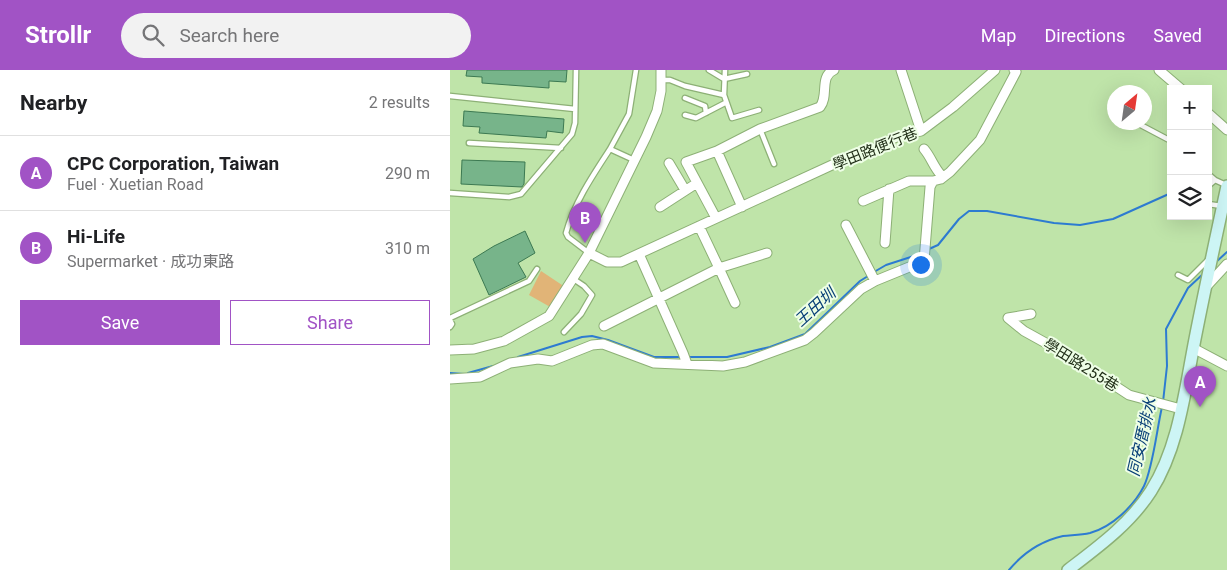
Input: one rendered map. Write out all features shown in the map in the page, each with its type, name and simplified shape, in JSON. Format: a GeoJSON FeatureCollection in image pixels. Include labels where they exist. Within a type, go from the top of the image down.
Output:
{"type":"FeatureCollection","features":[{"type":"Feature","properties":{"kind":"main road"},"geometry":{"type":"LineString","coordinates":[[1068,570],[1131,516],[1150,493],[1167,459],[1176,408],[1193,348],[1227,186]]}},
{"type":"Feature","properties":{"kind":"street"},"geometry":{"type":"LineString","coordinates":[[450,350],[474,349],[504,341],[549,316],[589,253],[657,111],[662,80],[661,70]]}},
{"type":"Feature","properties":{"kind":"street"},"geometry":{"type":"LineString","coordinates":[[716,218],[686,162],[717,150],[760,129],[820,107],[823,102],[826,77],[834,70]]}},
{"type":"Feature","properties":{"kind":"street"},"geometry":{"type":"LineString","coordinates":[[901,70],[921,132]]}},
{"type":"Feature","properties":{"kind":"street","name":"學田路便行巷"},"geometry":{"type":"LineString","coordinates":[[589,253],[607,262],[621,262],[896,137],[921,132],[953,107],[994,70]]}},
{"type":"Feature","properties":{"kind":"street"},"geometry":{"type":"LineString","coordinates":[[450,379],[480,377],[510,363],[538,359],[552,361],[592,345],[603,344],[654,363],[723,366],[745,362],[805,340],[814,334],[861,290],[924,261],[930,187],[970,152],[980,140],[1016,72],[1014,70]]}},
{"type":"Feature","properties":{"kind":"street"},"geometry":{"type":"LineString","coordinates":[[1159,70],[1176,85]]}},
{"type":"Feature","properties":{"kind":"street"},"geometry":{"type":"LineString","coordinates":[[1212,117],[1227,130]]}},
{"type":"Feature","properties":{"kind":"street"},"geometry":{"type":"LineString","coordinates":[[924,149],[930,155],[934,168],[940,174],[937,180]]}},
{"type":"Feature","properties":{"kind":"street"},"geometry":{"type":"LineString","coordinates":[[717,150],[742,207]]}},
{"type":"Feature","properties":{"kind":"street"},"geometry":{"type":"LineString","coordinates":[[669,163],[685,190]]}},
{"type":"Feature","properties":{"kind":"street"},"geometry":{"type":"LineString","coordinates":[[863,201],[909,180],[937,180]]}},
{"type":"Feature","properties":{"kind":"street"},"geometry":{"type":"LineString","coordinates":[[660,207],[697,183]]}},
{"type":"Feature","properties":{"kind":"street"},"geometry":{"type":"LineString","coordinates":[[885,243],[889,189]]}},
{"type":"Feature","properties":{"kind":"street"},"geometry":{"type":"LineString","coordinates":[[846,225],[875,282]]}},
{"type":"Feature","properties":{"kind":"street"},"geometry":{"type":"LineString","coordinates":[[699,226],[735,303]]}},
{"type":"Feature","properties":{"kind":"street"},"geometry":{"type":"LineString","coordinates":[[604,326],[719,268],[767,253]]}},
{"type":"Feature","properties":{"kind":"street"},"geometry":{"type":"LineString","coordinates":[[639,254],[687,364]]}},
{"type":"Feature","properties":{"kind":"street"},"geometry":{"type":"LineString","coordinates":[[1205,288],[1227,264]]}},
{"type":"Feature","properties":{"kind":"street","name":"學田路255巷"},"geometry":{"type":"LineString","coordinates":[[1031,314],[1008,318],[1024,331],[1071,357],[1129,395],[1176,408]]}},
{"type":"Feature","properties":{"kind":"street"},"geometry":{"type":"LineString","coordinates":[[1193,348],[1227,366]]}},
{"type":"Feature","properties":{"kind":"lane"},"geometry":{"type":"LineString","coordinates":[[450,193],[509,197],[521,194],[572,134],[575,123],[576,70]]}},
{"type":"Feature","properties":{"kind":"lane"},"geometry":{"type":"LineString","coordinates":[[589,253],[566,234],[569,222],[591,178],[610,149],[629,114],[636,70]]}},
{"type":"Feature","properties":{"kind":"lane"},"geometry":{"type":"LineString","coordinates":[[709,70],[724,78],[747,74]]}},
{"type":"Feature","properties":{"kind":"lane"},"geometry":{"type":"LineString","coordinates":[[725,70],[724,95],[732,118],[759,110]]}},
{"type":"Feature","properties":{"kind":"lane"},"geometry":{"type":"LineString","coordinates":[[662,80],[670,80],[685,86],[724,95]]}},
{"type":"Feature","properties":{"kind":"lane"},"geometry":{"type":"LineString","coordinates":[[450,96],[574,109]]}},
{"type":"Feature","properties":{"kind":"lane"},"geometry":{"type":"LineString","coordinates":[[685,98],[705,106],[706,112]]}},
{"type":"Feature","properties":{"kind":"lane"},"geometry":{"type":"LineString","coordinates":[[685,115],[696,118],[726,103]]}},
{"type":"Feature","properties":{"kind":"lane"},"geometry":{"type":"LineString","coordinates":[[760,129],[774,164]]}},
{"type":"Feature","properties":{"kind":"lane"},"geometry":{"type":"LineString","coordinates":[[1150,130],[1167,139]]}},
{"type":"Feature","properties":{"kind":"lane"},"geometry":{"type":"LineString","coordinates":[[469,143],[561,148]]}},
{"type":"Feature","properties":{"kind":"lane"},"geometry":{"type":"LineString","coordinates":[[610,149],[634,160]]}},
{"type":"Feature","properties":{"kind":"lane"},"geometry":{"type":"LineString","coordinates":[[1209,175],[1214,180],[1227,186]]}},
{"type":"Feature","properties":{"kind":"lane"},"geometry":{"type":"LineString","coordinates":[[1212,205],[1223,206]]}},
{"type":"Feature","properties":{"kind":"lane"},"geometry":{"type":"LineString","coordinates":[[1178,275],[1188,280],[1212,256]]}},
{"type":"Feature","properties":{"kind":"lane"},"geometry":{"type":"LineString","coordinates":[[450,326],[452,324],[450,319],[529,281],[537,269]]}},
{"type":"Feature","properties":{"kind":"lane"},"geometry":{"type":"LineString","coordinates":[[564,332],[581,314],[592,295],[584,286],[572,278]]}},
{"type":"Feature","properties":{"kind":"shaded area"},"geometry":{"type":"Polygon","coordinates":[[[541,271],[565,287],[552,308],[529,295],[541,271]]]}},
{"type":"Feature","properties":{"kind":"building"},"geometry":{"type":"Polygon","coordinates":[[[467,70],[567,70],[566,82],[549,81],[549,88],[482,83],[482,77],[466,76],[467,70]]]}},
{"type":"Feature","properties":{"kind":"building"},"geometry":{"type":"Polygon","coordinates":[[[464,111],[564,119],[563,133],[547,131],[546,138],[479,133],[480,127],[463,126],[464,111]]]}},
{"type":"Feature","properties":{"kind":"building"},"geometry":{"type":"Polygon","coordinates":[[[462,160],[525,162],[524,184],[522,187],[461,184],[462,160]]]}},
{"type":"Feature","properties":{"kind":"building"},"geometry":{"type":"Polygon","coordinates":[[[525,231],[535,253],[518,263],[526,277],[489,295],[473,259],[525,231]]]}},
{"type":"Feature","properties":{"kind":"waterway","name":"王田圳"},"geometry":{"type":"LineString","coordinates":[[929,249],[938,245],[959,219],[969,211],[987,211],[1054,223],[1080,225],[1113,219],[1167,195]]}},
{"type":"Feature","properties":{"kind":"waterway","name":"同安厝排水"},"geometry":{"type":"LineString","coordinates":[[1216,262],[1227,252]]}},
{"type":"Feature","properties":{"kind":"waterway","name":"王田圳"},"geometry":{"type":"LineString","coordinates":[[874,272],[886,265],[920,254]]}},
{"type":"Feature","properties":{"kind":"waterway","name":"同安厝排水"},"geometry":{"type":"LineString","coordinates":[[1163,402],[1167,366],[1166,329],[1188,288],[1203,274]]}},
{"type":"Feature","properties":{"kind":"waterway","name":"王田圳"},"geometry":{"type":"LineString","coordinates":[[686,357],[727,357],[770,347],[805,334],[860,281],[868,276]]}},
{"type":"Feature","properties":{"kind":"waterway","name":"王田圳"},"geometry":{"type":"LineString","coordinates":[[518,357],[582,337],[592,336],[654,357],[682,357]]}},
{"type":"Feature","properties":{"kind":"waterway","name":"王田圳"},"geometry":{"type":"LineString","coordinates":[[468,373],[493,366]]}},
{"type":"Feature","properties":{"kind":"waterway","name":"王田圳"},"geometry":{"type":"LineString","coordinates":[[450,373],[464,374]]}},
{"type":"Feature","properties":{"kind":"waterway","name":"同安厝排水"},"geometry":{"type":"LineString","coordinates":[[1009,570],[1020,558],[1040,544],[1063,536],[1087,534],[1106,526],[1122,515],[1140,494],[1147,478],[1162,407]]}},
{"type":"Feature","properties":{"kind":"place","name":"Hi-Life"},"geometry":{"type":"Point","coordinates":[585,243]}},
{"type":"Feature","properties":{"kind":"place","name":"CPC Corporation, Taiwan"},"geometry":{"type":"Point","coordinates":[1200,407]}}]}
